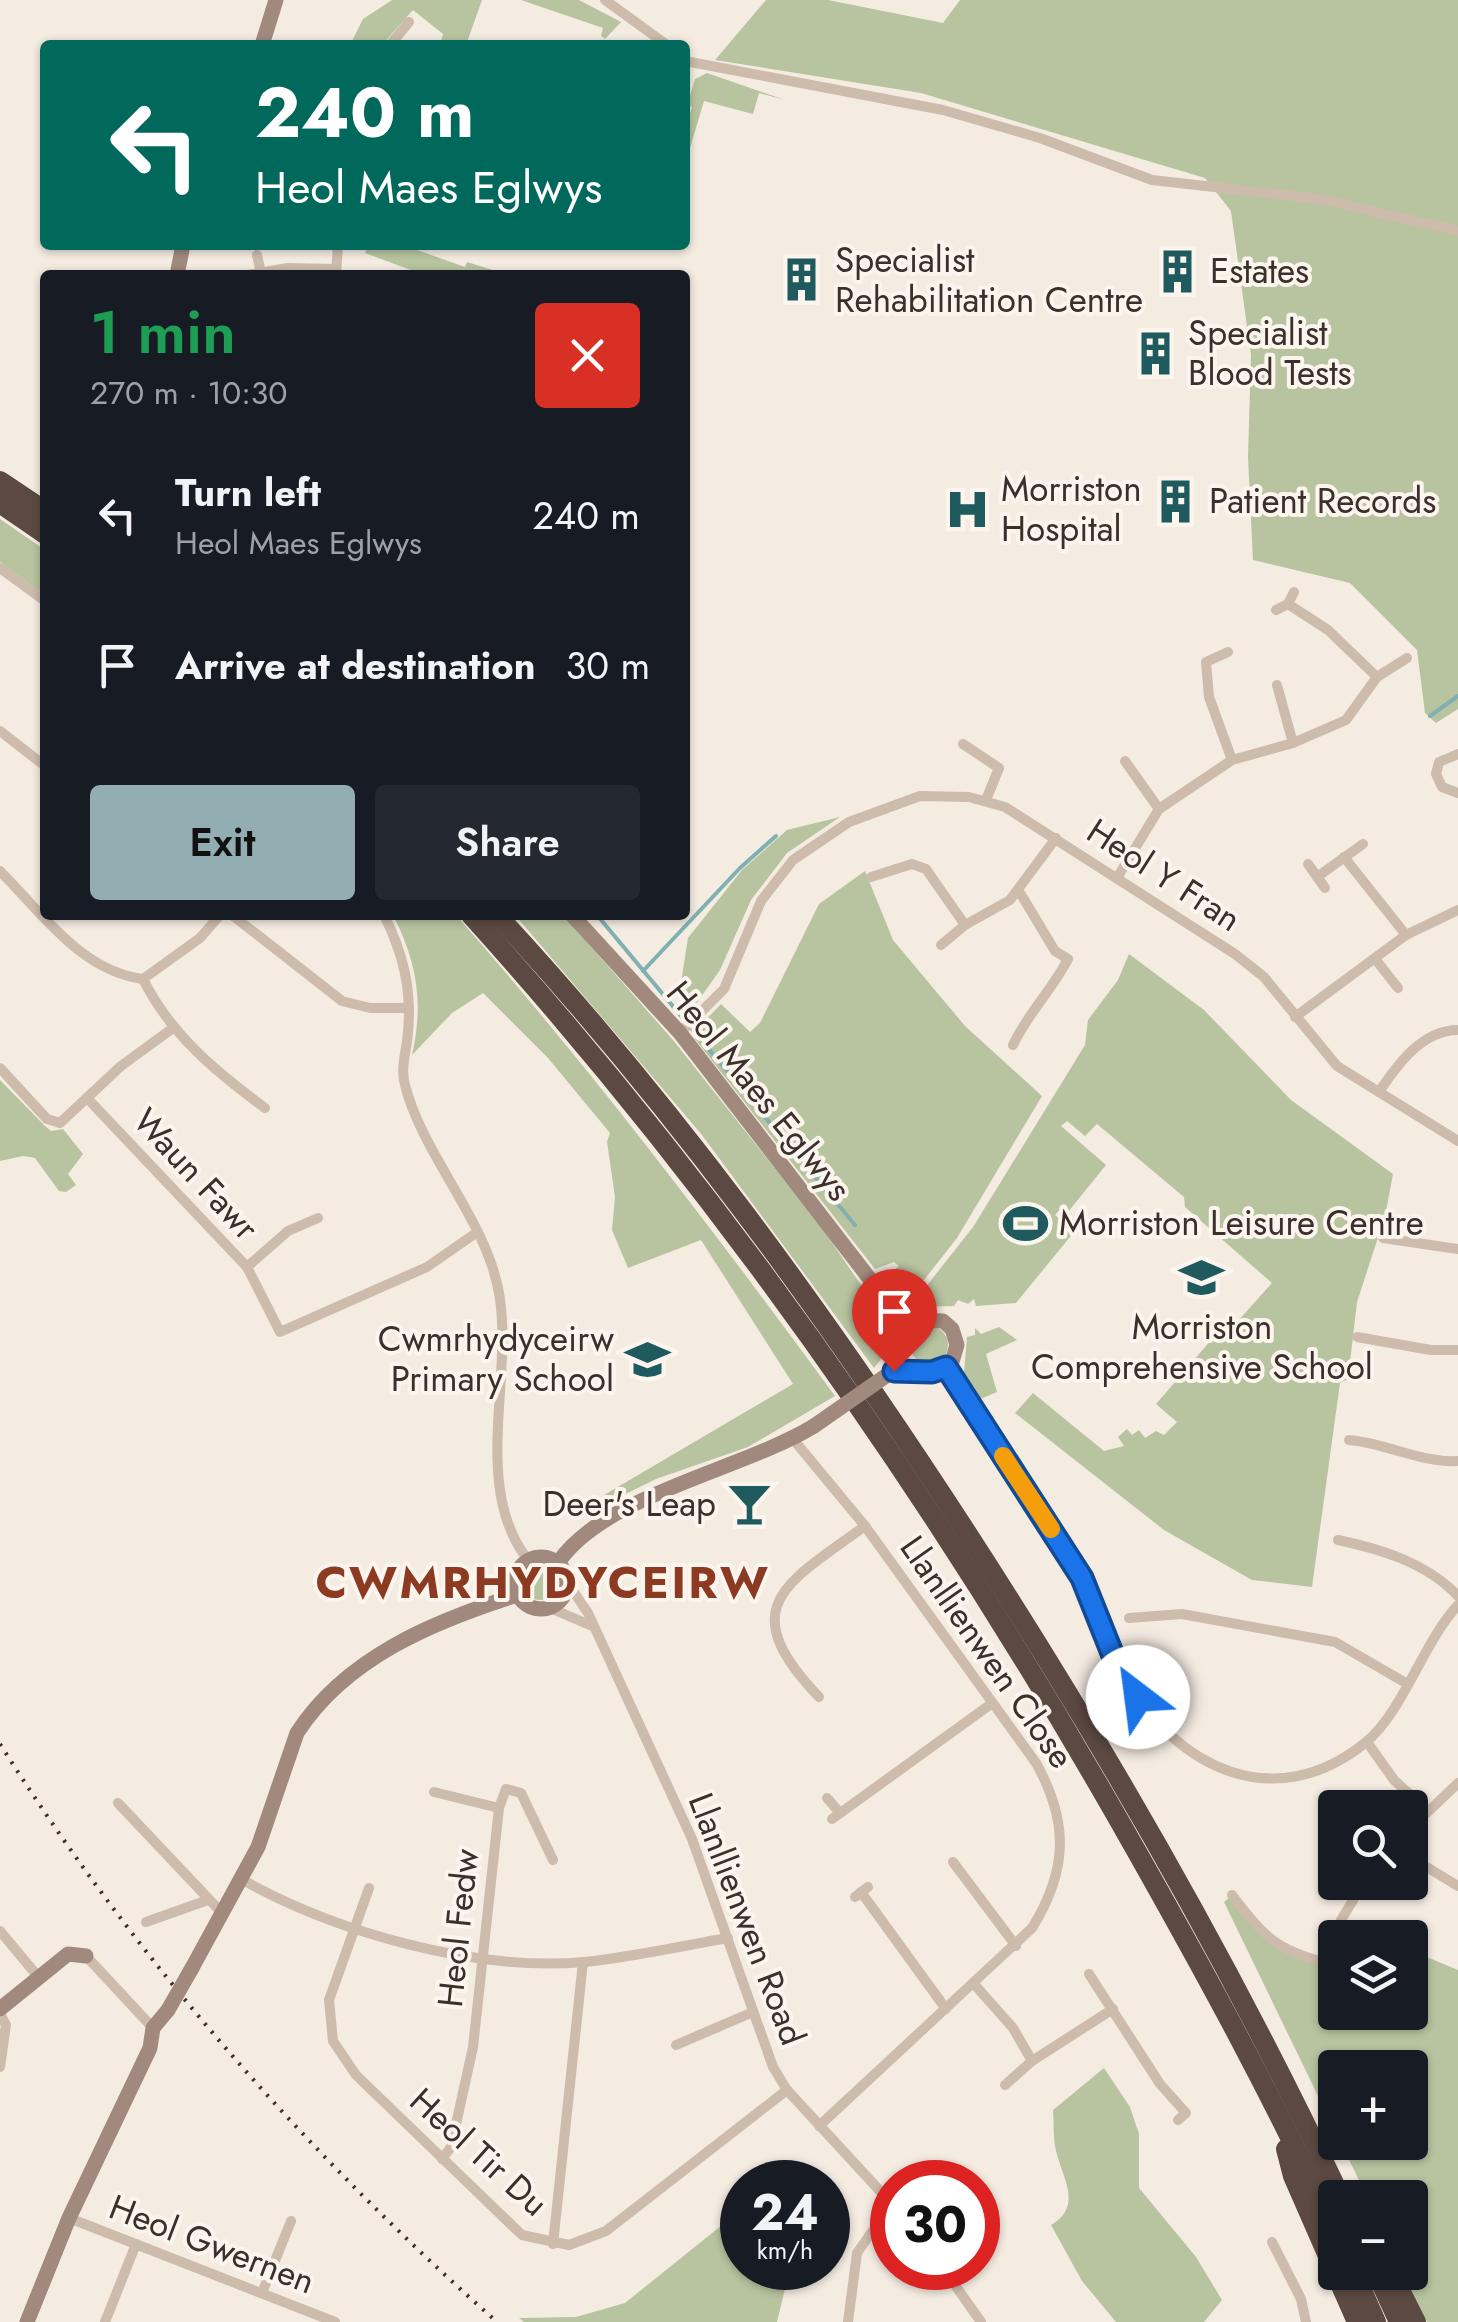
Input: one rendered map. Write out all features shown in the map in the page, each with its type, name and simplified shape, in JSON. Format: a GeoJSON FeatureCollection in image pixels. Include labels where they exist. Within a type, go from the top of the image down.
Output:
{"type":"FeatureCollection","features":[{"type":"Feature","properties":{"kind":"highway"},"geometry":{"type":"LineString","coordinates":[[0,481],[40,508]]}},
{"type":"Feature","properties":{"kind":"highway"},"geometry":{"type":"LineString","coordinates":[[0,503],[40,531]]}},
{"type":"Feature","properties":{"kind":"highway"},"geometry":{"type":"LineString","coordinates":[[476,920],[675,1156],[877,1429],[1002,1622],[1095,1777],[1199,1962],[1318,2198]]}},
{"type":"Feature","properties":{"kind":"highway"},"geometry":{"type":"LineString","coordinates":[[501,920],[554,977],[689,1144],[869,1382],[1109,1759],[1318,2149]]}},
{"type":"Feature","properties":{"kind":"highway"},"geometry":{"type":"LineString","coordinates":[[1278,2118],[1293,2176],[1318,2233]]}},
{"type":"Feature","properties":{"kind":"highway"},"geometry":{"type":"LineString","coordinates":[[1343,2290],[1357,2322]]}},
{"type":"Feature","properties":{"kind":"highway"},"geometry":{"type":"LineString","coordinates":[[1362,2290],[1376,2322]]}},
{"type":"Feature","properties":{"kind":"highway"},"geometry":{"type":"LineString","coordinates":[[1385,2290],[1400,2322]]}},
{"type":"Feature","properties":{"kind":"highway"},"geometry":{"type":"LineString","coordinates":[[1400,2290],[1416,2322]]}},
{"type":"Feature","properties":{"kind":"street"},"geometry":{"type":"LineString","coordinates":[[264,40],[276,0]]}},
{"type":"Feature","properties":{"kind":"street"},"geometry":{"type":"LineString","coordinates":[[604,0],[660,40]]}},
{"type":"Feature","properties":{"kind":"street"},"geometry":{"type":"LineString","coordinates":[[394,40],[409,22]]}},
{"type":"Feature","properties":{"kind":"street"},"geometry":{"type":"LineString","coordinates":[[690,62],[943,110],[1040,138],[1152,180],[1320,199],[1458,231]]}},
{"type":"Feature","properties":{"kind":"street"},"geometry":{"type":"LineString","coordinates":[[256,255],[260,270]]}},
{"type":"Feature","properties":{"kind":"street"},"geometry":{"type":"LineString","coordinates":[[0,568],[40,596]]}},
{"type":"Feature","properties":{"kind":"street"},"geometry":{"type":"LineString","coordinates":[[1276,610],[1291,598],[1377,676]]}},
{"type":"Feature","properties":{"kind":"street"},"geometry":{"type":"LineString","coordinates":[[1228,652],[1206,662],[1209,697],[1232,760]]}},
{"type":"Feature","properties":{"kind":"street"},"geometry":{"type":"LineString","coordinates":[[1117,878],[1159,809],[1232,760],[1293,743],[1346,720],[1377,676],[1407,658]]}},
{"type":"Feature","properties":{"kind":"street"},"geometry":{"type":"LineString","coordinates":[[1277,685],[1293,743]]}},
{"type":"Feature","properties":{"kind":"street"},"geometry":{"type":"LineString","coordinates":[[0,731],[40,762]]}},
{"type":"Feature","properties":{"kind":"street"},"geometry":{"type":"LineString","coordinates":[[962,744],[999,768],[986,800]]}},
{"type":"Feature","properties":{"kind":"street"},"geometry":{"type":"LineString","coordinates":[[1458,754],[1439,762],[1436,774],[1442,787],[1458,794]]}},
{"type":"Feature","properties":{"kind":"street"},"geometry":{"type":"LineString","coordinates":[[1126,761],[1159,809]]}},
{"type":"Feature","properties":{"kind":"street","name":"Heol Y Fran"},"geometry":{"type":"LineString","coordinates":[[680,1033],[724,988],[761,901],[792,860],[850,822],[920,796],[986,800],[1056,838],[1235,954],[1264,977],[1337,1066],[1458,1141]]}},
{"type":"Feature","properties":{"kind":"street"},"geometry":{"type":"LineString","coordinates":[[941,946],[965,925],[1019,891],[1056,838]]}},
{"type":"Feature","properties":{"kind":"street"},"geometry":{"type":"LineString","coordinates":[[1317,877],[1363,844]]}},
{"type":"Feature","properties":{"kind":"street"},"geometry":{"type":"LineString","coordinates":[[1344,857],[1406,935]]}},
{"type":"Feature","properties":{"kind":"street"},"geometry":{"type":"LineString","coordinates":[[871,878],[912,864],[926,869],[965,925]]}},
{"type":"Feature","properties":{"kind":"street"},"geometry":{"type":"LineString","coordinates":[[1308,864],[1325,888]]}},
{"type":"Feature","properties":{"kind":"street"},"geometry":{"type":"LineString","coordinates":[[0,871],[40,911]]}},
{"type":"Feature","properties":{"kind":"street"},"geometry":{"type":"LineString","coordinates":[[1013,1046],[1028,1014],[1054,984],[1068,959],[1056,951],[1019,891]]}},
{"type":"Feature","properties":{"kind":"street"},"geometry":{"type":"LineString","coordinates":[[1295,1018],[1406,935],[1458,910]]}},
{"type":"Feature","properties":{"kind":"street"},"geometry":{"type":"LineString","coordinates":[[49,920],[91,962],[106,971],[143,979],[173,1028],[211,1066],[266,1108]]}},
{"type":"Feature","properties":{"kind":"street"},"geometry":{"type":"LineString","coordinates":[[143,979],[200,938],[216,920]]}},
{"type":"Feature","properties":{"kind":"street"},"geometry":{"type":"LineString","coordinates":[[238,920],[342,1001],[370,1008],[409,1008]]}},
{"type":"Feature","properties":{"kind":"street"},"geometry":{"type":"LineString","coordinates":[[386,920],[406,968],[409,1008],[404,1084],[476,1233],[500,1294],[502,1500],[510,1535],[528,1560]]}},
{"type":"Feature","properties":{"kind":"street","name":"Heol Maes Eglwys"},"geometry":{"type":"LineString","coordinates":[[577,920],[680,1033],[893,1309],[909,1363],[920,1370]]}},
{"type":"Feature","properties":{"kind":"street"},"geometry":{"type":"LineString","coordinates":[[1376,960],[1398,988]]}},
{"type":"Feature","properties":{"kind":"street"},"geometry":{"type":"LineString","coordinates":[[0,1068],[53,1123],[67,1120],[120,1066],[173,1028]]}},
{"type":"Feature","properties":{"kind":"street"},"geometry":{"type":"LineString","coordinates":[[1379,1092],[1398,1064],[1420,1043],[1458,1030]]}},
{"type":"Feature","properties":{"kind":"street","name":"Waun Fawr"},"geometry":{"type":"LineString","coordinates":[[87,1098],[247,1267],[288,1231],[318,1218]]}},
{"type":"Feature","properties":{"kind":"street"},"geometry":{"type":"LineString","coordinates":[[247,1267],[280,1332],[427,1267],[476,1233]]}},
{"type":"Feature","properties":{"kind":"street"},"geometry":{"type":"LineString","coordinates":[[1382,1238],[1458,1250]]}},
{"type":"Feature","properties":{"kind":"street","name":"Heol Maes Eglwys"},"geometry":{"type":"LineString","coordinates":[[893,1309],[918,1320],[937,1318],[952,1328],[957,1351],[946,1367]]}},
{"type":"Feature","properties":{"kind":"street"},"geometry":{"type":"LineString","coordinates":[[894,1371],[903,1342],[918,1320]]}},
{"type":"Feature","properties":{"kind":"street"},"geometry":{"type":"LineString","coordinates":[[1357,1337],[1432,1350],[1458,1350]]}},
{"type":"Feature","properties":{"kind":"street"},"geometry":{"type":"LineString","coordinates":[[558,1563],[569,1546],[631,1507],[793,1439],[894,1371],[946,1367],[1082,1578],[1125,1679],[1184,1746],[1239,1776],[1287,1780],[1334,1764],[1367,1742],[1432,1636],[1458,1605]]}},
{"type":"Feature","properties":{"kind":"street","name":"Llanllienwen Close"},"geometry":{"type":"LineString","coordinates":[[793,1439],[865,1526],[1036,1763],[1054,1796],[1060,1829],[1054,1888],[1016,1946],[818,2126]]}},
{"type":"Feature","properties":{"kind":"street"},"geometry":{"type":"LineString","coordinates":[[1349,1440],[1380,1443],[1438,1462],[1458,1461]]}},
{"type":"Feature","properties":{"kind":"street"},"geometry":{"type":"LineString","coordinates":[[820,1697],[780,1648],[776,1607],[789,1582],[865,1526]]}},
{"type":"Feature","properties":{"kind":"street"},"geometry":{"type":"LineString","coordinates":[[1338,1540],[1372,1547],[1422,1568],[1458,1596]]}},
{"type":"Feature","properties":{"kind":"street"},"geometry":{"type":"LineString","coordinates":[[517,1595],[516,1576],[528,1560],[543,1557],[558,1563],[567,1582],[566,1592],[550,1608]]}},
{"type":"Feature","properties":{"kind":"street","name":"Llanllienwen Road"},"geometry":{"type":"LineString","coordinates":[[567,1582],[592,1626],[692,1839],[773,2067],[787,2090],[870,2181]]}},
{"type":"Feature","properties":{"kind":"street"},"geometry":{"type":"LineString","coordinates":[[517,1595],[537,1609],[550,1608],[592,1626]]}},
{"type":"Feature","properties":{"kind":"street"},"geometry":{"type":"LineString","coordinates":[[27,2322],[69,2218],[150,2048],[153,2028],[168,2010],[258,1846],[296,1733],[320,1703],[406,1637],[517,1595]]}},
{"type":"Feature","properties":{"kind":"street"},"geometry":{"type":"LineString","coordinates":[[1129,1618],[1182,1614],[1335,1642],[1406,1684]]}},
{"type":"Feature","properties":{"kind":"street"},"geometry":{"type":"LineString","coordinates":[[827,1798],[836,1816],[992,1704]]}},
{"type":"Feature","properties":{"kind":"street"},"geometry":{"type":"LineString","coordinates":[[1367,1742],[1405,1790]]}},
{"type":"Feature","properties":{"kind":"street"},"geometry":{"type":"LineString","coordinates":[[1428,1812],[1458,1783]]}},
{"type":"Feature","properties":{"kind":"street","name":"Heol Fedw"},"geometry":{"type":"LineString","coordinates":[[442,2159],[451,2147],[473,2048],[499,1808],[506,1789],[522,1793],[553,1860]]}},
{"type":"Feature","properties":{"kind":"street"},"geometry":{"type":"LineString","coordinates":[[434,1792],[499,1808]]}},
{"type":"Feature","properties":{"kind":"street"},"geometry":{"type":"LineString","coordinates":[[118,1803],[222,1913]]}},
{"type":"Feature","properties":{"kind":"street"},"geometry":{"type":"LineString","coordinates":[[953,1862],[984,1894],[1016,1946]]}},
{"type":"Feature","properties":{"kind":"street"},"geometry":{"type":"LineString","coordinates":[[1428,1868],[1458,1886]]}},
{"type":"Feature","properties":{"kind":"street"},"geometry":{"type":"LineString","coordinates":[[241,1879],[352,1928],[483,1957],[582,1962],[728,1938]]}},
{"type":"Feature","properties":{"kind":"street","name":"Heol Tir Du"},"geometry":{"type":"LineString","coordinates":[[369,1888],[329,2000],[333,2040],[356,2074],[522,2234],[553,2244],[587,2241],[606,2231],[787,2090]]}},
{"type":"Feature","properties":{"kind":"street"},"geometry":{"type":"LineString","coordinates":[[861,1892],[946,2009]]}},
{"type":"Feature","properties":{"kind":"street"},"geometry":{"type":"LineString","coordinates":[[1232,1895],[1262,1934],[1288,1953],[1318,1961]]}},
{"type":"Feature","properties":{"kind":"street"},"geometry":{"type":"LineString","coordinates":[[146,1922],[208,1900]]}},
{"type":"Feature","properties":{"kind":"street"},"geometry":{"type":"LineString","coordinates":[[0,1931],[40,1978]]}},
{"type":"Feature","properties":{"kind":"street"},"geometry":{"type":"LineString","coordinates":[[0,2067],[6,2026],[0,2011],[68,1954],[86,1956],[153,2028]]}},
{"type":"Feature","properties":{"kind":"street"},"geometry":{"type":"LineString","coordinates":[[553,2244],[582,1962]]}},
{"type":"Feature","properties":{"kind":"street"},"geometry":{"type":"LineString","coordinates":[[1088,1974],[1160,2084],[1186,2113],[1178,2120]]}},
{"type":"Feature","properties":{"kind":"street"},"geometry":{"type":"LineString","coordinates":[[974,1984],[1012,2028],[1032,2062]]}},
{"type":"Feature","properties":{"kind":"street"},"geometry":{"type":"LineString","coordinates":[[1006,2085],[1032,2062],[1113,2009]]}},
{"type":"Feature","properties":{"kind":"street"},"geometry":{"type":"LineString","coordinates":[[676,2045],[753,2012]]}},
{"type":"Feature","properties":{"kind":"street","name":"Heol Gwernen"},"geometry":{"type":"LineString","coordinates":[[69,2218],[335,2322]]}},
{"type":"Feature","properties":{"kind":"street"},"geometry":{"type":"LineString","coordinates":[[262,2293],[291,2221]]}},
{"type":"Feature","properties":{"kind":"street"},"geometry":{"type":"LineString","coordinates":[[848,2322],[857,2253],[870,2235]]}},
{"type":"Feature","properties":{"kind":"street"},"geometry":{"type":"LineString","coordinates":[[1272,2242],[1301,2299],[1306,2322]]}},
{"type":"Feature","properties":{"kind":"street"},"geometry":{"type":"LineString","coordinates":[[104,2322],[136,2244]]}},
{"type":"Feature","properties":{"kind":"street"},"geometry":{"type":"LineString","coordinates":[[959,2290],[981,2322]]}},
{"type":"Feature","properties":{"kind":"green space"},"geometry":{"type":"Polygon","coordinates":[[[392,0],[482,0],[468,40],[441,40],[443,34],[413,10],[386,40],[352,40],[363,19],[392,0]]]}},
{"type":"Feature","properties":{"kind":"green space"},"geometry":{"type":"Polygon","coordinates":[[[521,0],[579,0],[621,22],[605,39],[601,36],[603,28],[521,0]]]}},
{"type":"Feature","properties":{"kind":"green space"},"geometry":{"type":"Polygon","coordinates":[[[766,0],[828,0],[943,23],[960,0],[1458,0],[1458,709],[1436,723],[1425,713],[1417,650],[1350,583],[1253,560],[1248,457],[1251,355],[1231,211],[1205,178],[921,93],[715,60],[766,0]]]}},
{"type":"Feature","properties":{"kind":"green space"},"geometry":{"type":"Polygon","coordinates":[[[707,73],[785,100],[759,93],[753,114],[704,101],[690,148],[690,95],[695,79],[707,73]]]}},
{"type":"Feature","properties":{"kind":"green space"},"geometry":{"type":"Polygon","coordinates":[[[417,250],[465,267],[467,262],[493,270],[411,270],[365,253],[417,250]]]}},
{"type":"Feature","properties":{"kind":"green space"},"geometry":{"type":"Polygon","coordinates":[[[0,519],[40,547],[40,591],[0,562],[0,519]]]}},
{"type":"Feature","properties":{"kind":"green space"},"geometry":{"type":"Polygon","coordinates":[[[840,817],[787,853],[751,900],[720,970],[691,1011],[679,996],[688,938],[742,870],[787,830],[840,817]]]}},
{"type":"Feature","properties":{"kind":"green space","name":"Morriston Comprehensive School"},"geometry":{"type":"Polygon","coordinates":[[[865,871],[893,940],[965,1026],[1042,1096],[957,1238],[905,1304],[883,1280],[899,1266],[894,1262],[875,1269],[695,1039],[697,1029],[721,1004],[750,1032],[760,1023],[819,904],[865,871]]]}},
{"type":"Feature","properties":{"kind":"green space"},"geometry":{"type":"Polygon","coordinates":[[[395,920],[460,920],[651,1151],[835,1396],[748,1447],[656,1479],[593,1510],[582,1508],[793,1384],[701,1240],[628,1268],[612,1230],[615,1197],[607,1142],[610,1133],[548,1058],[483,993],[452,1013],[412,1055],[418,1000],[408,949],[395,920]]]}},
{"type":"Feature","properties":{"kind":"green space"},"geometry":{"type":"Polygon","coordinates":[[[519,920],[567,920],[673,1040],[822,1228],[887,1323],[889,1349],[874,1368],[702,1135],[519,920]]]}},
{"type":"Feature","properties":{"kind":"green space","name":"Morriston Comprehensive School"},"geometry":{"type":"Polygon","coordinates":[[[1129,954],[1204,1010],[1291,1100],[1393,1174],[1385,1216],[1357,1302],[1348,1379],[1340,1383],[1312,1587],[1252,1580],[1164,1530],[1015,1413],[1033,1393],[1104,1451],[1124,1446],[1118,1437],[1127,1429],[1132,1435],[1139,1430],[1145,1438],[1156,1431],[1164,1435],[1177,1422],[1156,1404],[1218,1332],[1229,1331],[1272,1283],[1185,1207],[1184,1197],[1097,1124],[1085,1136],[1067,1121],[1061,1126],[1106,1165],[1068,1212],[1062,1207],[1055,1215],[1074,1232],[1016,1303],[976,1306],[974,1299],[968,1304],[958,1300],[954,1306],[910,1307],[973,1227],[1085,1045],[1088,1020],[1118,980],[1129,954]]]}},
{"type":"Feature","properties":{"kind":"green space"},"geometry":{"type":"Polygon","coordinates":[[[0,1080],[51,1131],[63,1129],[83,1154],[68,1174],[76,1185],[66,1192],[59,1191],[35,1158],[23,1156],[0,1161],[0,1080]]]}},
{"type":"Feature","properties":{"kind":"green space"},"geometry":{"type":"Polygon","coordinates":[[[929,1326],[943,1331],[948,1345],[943,1359],[929,1364],[915,1359],[910,1345],[915,1331],[929,1326]]]}},
{"type":"Feature","properties":{"kind":"green space"},"geometry":{"type":"Polygon","coordinates":[[[999,1327],[1017,1340],[986,1354],[997,1392],[978,1400],[964,1373],[967,1337],[975,1335],[975,1328],[981,1334],[999,1327]]]}},
{"type":"Feature","properties":{"kind":"green space"},"geometry":{"type":"Polygon","coordinates":[[[540,1564],[553,1569],[558,1582],[553,1595],[540,1600],[527,1595],[522,1582],[527,1569],[540,1564]]]}},
{"type":"Feature","properties":{"kind":"green space"},"geometry":{"type":"Polygon","coordinates":[[[1232,1895],[1273,1940],[1318,1960],[1318,2030],[1428,2030],[1428,1958],[1458,1970],[1458,2322],[1427,2322],[1411,2290],[1428,2290],[1428,2180],[1359,2180],[1349,2160],[1428,2160],[1428,2050],[1318,2050],[1318,2096],[1224,1902],[1232,1895]]]}},
{"type":"Feature","properties":{"kind":"green space"},"geometry":{"type":"Polygon","coordinates":[[[1104,2068],[1130,2107],[1139,2134],[1139,2188],[1196,2257],[1222,2300],[1204,2322],[1116,2322],[1082,2281],[1051,2225],[1061,2218],[1068,2201],[1055,2146],[1053,2110],[1104,2068]]]}},
{"type":"Feature","properties":{"kind":"green space"},"geometry":{"type":"Polygon","coordinates":[[[720,2227],[720,2290],[785,2290],[777,2322],[524,2322],[519,2318],[576,2317],[625,2303],[720,2227]]]}},
{"type":"Feature","properties":{"kind":"waterway"},"geometry":{"type":"LineString","coordinates":[[1430,716],[1458,696]]}},
{"type":"Feature","properties":{"kind":"waterway"},"geometry":{"type":"LineString","coordinates":[[643,971],[740,868],[776,836]]}},
{"type":"Feature","properties":{"kind":"waterway"},"geometry":{"type":"LineString","coordinates":[[601,920],[855,1225]]}},
{"type":"Feature","properties":{"kind":"railway"},"geometry":{"type":"LineString","coordinates":[[0,1744],[108,1902],[228,2051],[358,2190],[497,2322]]}},
{"type":"Feature","properties":{"kind":"slow traffic"},"geometry":{"type":"LineString","coordinates":[[1003,1456],[1051,1529]]}},
{"type":"Feature","properties":{"kind":"place","name":"Estates"},"geometry":{"type":"Point","coordinates":[1177,271]}},
{"type":"Feature","properties":{"kind":"place","name":"Specialist Rehabilitation Centre"},"geometry":{"type":"Point","coordinates":[802,280]}},
{"type":"Feature","properties":{"kind":"place","name":"Specialist Blood Tests"},"geometry":{"type":"Point","coordinates":[1155,353]}},
{"type":"Feature","properties":{"kind":"place","name":"Patient Records"},"geometry":{"type":"Point","coordinates":[1176,501]}},
{"type":"Feature","properties":{"kind":"place","name":"Morriston Hospital"},"geometry":{"type":"Point","coordinates":[968,509]}},
{"type":"Feature","properties":{"kind":"place","name":"Morriston Leisure Centre"},"geometry":{"type":"Point","coordinates":[1026,1223]}},
{"type":"Feature","properties":{"kind":"place","name":"Morriston Comprehensive School"},"geometry":{"type":"Point","coordinates":[1202,1277]}},
{"type":"Feature","properties":{"kind":"place","name":"Cwmrhydyceirw Primary School"},"geometry":{"type":"Point","coordinates":[647,1359]}},
{"type":"Feature","properties":{"kind":"place","name":"Deer's Leap"},"geometry":{"type":"Point","coordinates":[749,1504]}},
{"type":"Feature","properties":{"kind":"district","name":"CWMRHYDYCEIRW"},"geometry":{"type":"Point","coordinates":[543,1582]}},
{"type":"Feature","properties":{"kind":"route"},"geometry":{"type":"LineString","coordinates":[[894,1371],[932,1372],[946,1367],[1082,1578],[1114,1658],[1138,1697]]}}]}
